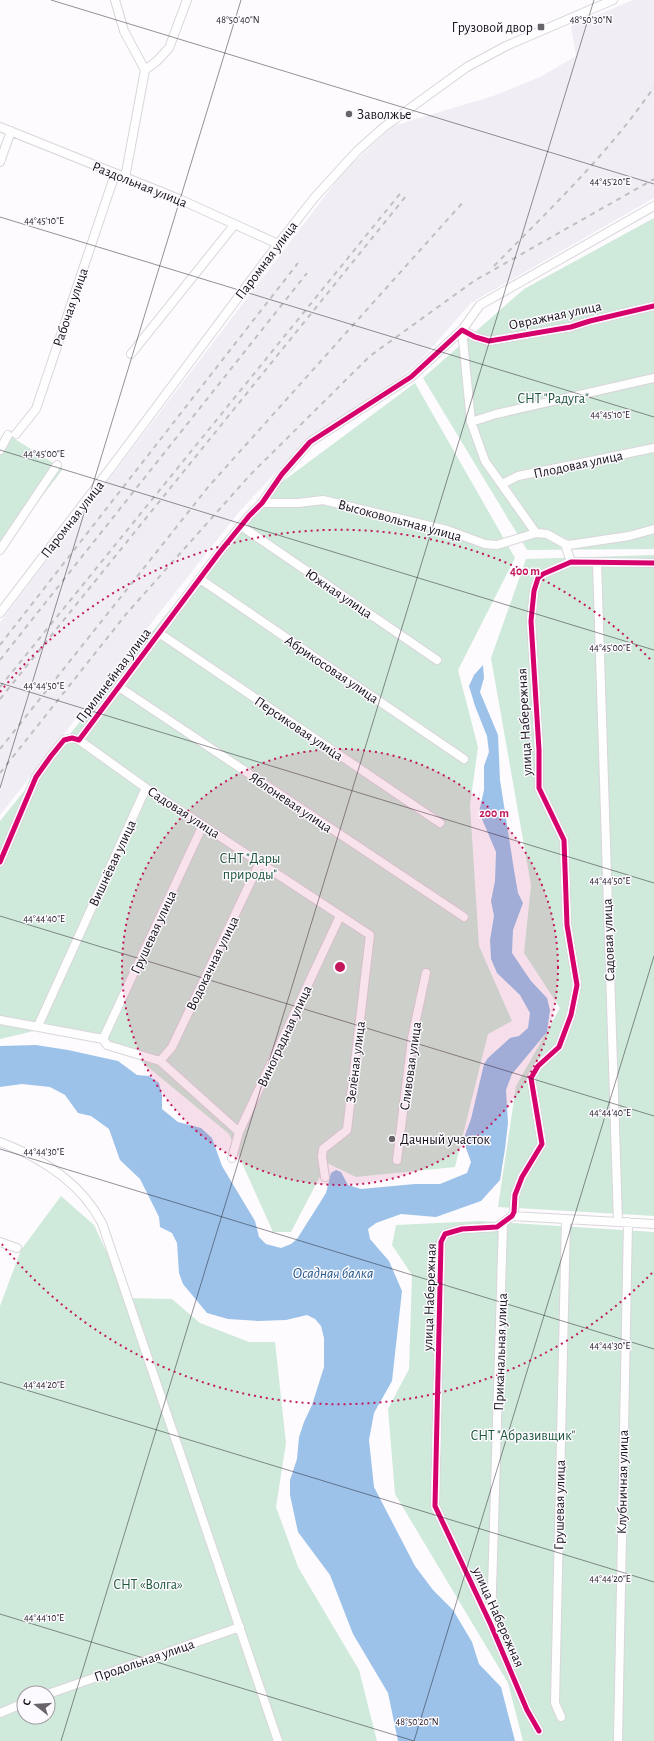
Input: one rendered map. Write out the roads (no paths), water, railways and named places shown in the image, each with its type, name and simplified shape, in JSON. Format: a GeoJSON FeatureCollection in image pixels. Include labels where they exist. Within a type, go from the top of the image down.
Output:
{"type":"FeatureCollection","features":[{"type":"Feature","properties":{"kind":"street"},"geometry":{"type":"LineString","coordinates":[[115,0],[124,31],[145,70],[125,178]]}},
{"type":"Feature","properties":{"kind":"street"},"geometry":{"type":"LineString","coordinates":[[145,70],[157,61],[169,48],[187,0]]}},
{"type":"Feature","properties":{"kind":"street","name":"Паромная улица"},"geometry":{"type":"LineString","coordinates":[[0,613],[314,197],[358,151],[384,127],[451,77],[506,46],[613,0]]}},
{"type":"Feature","properties":{"kind":"street","name":"Раздольная улица"},"geometry":{"type":"LineString","coordinates":[[0,127],[180,199],[278,244]]}},
{"type":"Feature","properties":{"kind":"street"},"geometry":{"type":"LineString","coordinates":[[0,162],[11,131]]}},
{"type":"Feature","properties":{"kind":"street","name":"Рабочая улица"},"geometry":{"type":"LineString","coordinates":[[0,450],[36,409],[115,174]]}},
{"type":"Feature","properties":{"kind":"street","name":"Прилинейная улица"},"geometry":{"type":"LineString","coordinates":[[0,862],[36,777],[50,756],[64,740],[72,738],[79,740],[241,526],[262,504],[282,474],[310,442],[411,377],[462,330],[480,305],[654,206]]}},
{"type":"Feature","properties":{"kind":"street"},"geometry":{"type":"LineString","coordinates":[[131,354],[235,224]]}},
{"type":"Feature","properties":{"kind":"street","name":"Овражная улица"},"geometry":{"type":"LineString","coordinates":[[462,330],[474,337],[489,341],[571,327],[654,306]]}},
{"type":"Feature","properties":{"kind":"street"},"geometry":{"type":"LineString","coordinates":[[462,330],[471,422],[485,461],[536,533],[547,534],[569,545],[629,536],[654,530]]}},
{"type":"Feature","properties":{"kind":"street"},"geometry":{"type":"LineString","coordinates":[[471,422],[496,414],[654,378]]}},
{"type":"Feature","properties":{"kind":"street","name":"Плодовая улица"},"geometry":{"type":"LineString","coordinates":[[502,484],[518,476],[654,448]]}},
{"type":"Feature","properties":{"kind":"street"},"geometry":{"type":"LineString","coordinates":[[0,550],[57,466]]}},
{"type":"Feature","properties":{"kind":"street","name":"Высоковольтная улица"},"geometry":{"type":"LineString","coordinates":[[262,504],[298,503],[323,500],[447,530],[486,544],[497,545],[536,533]]}},
{"type":"Feature","properties":{"kind":"street","name":"Южная улица"},"geometry":{"type":"LineString","coordinates":[[241,526],[437,660]]}},
{"type":"Feature","properties":{"kind":"street"},"geometry":{"type":"LineString","coordinates":[[565,544],[571,562],[654,563]]}},
{"type":"Feature","properties":{"kind":"street","name":"улица Набережная"},"geometry":{"type":"LineString","coordinates":[[540,1731],[527,1710],[491,1625],[435,1506],[441,1242],[445,1234],[462,1229],[497,1226],[504,1223],[512,1216],[514,1212],[515,1196],[522,1177],[542,1144],[531,1078],[538,1066],[558,1047],[571,1015],[577,985],[567,926],[564,840],[539,788],[539,750],[531,621],[534,591],[538,578],[543,574],[571,562]]}},
{"type":"Feature","properties":{"kind":"street","name":"Садовая улица"},"geometry":{"type":"LineString","coordinates":[[597,562],[618,1222]]}},
{"type":"Feature","properties":{"kind":"street","name":"Абрикосовая улица"},"geometry":{"type":"LineString","coordinates":[[200,579],[464,760]]}},
{"type":"Feature","properties":{"kind":"street","name":"Персиковая улица"},"geometry":{"type":"LineString","coordinates":[[159,633],[440,823]]}},
{"type":"Feature","properties":{"kind":"street","name":"Яблоневая улица"},"geometry":{"type":"LineString","coordinates":[[119,687],[464,916]]}},
{"type":"Feature","properties":{"kind":"street","name":"Садовая улица"},"geometry":{"type":"LineString","coordinates":[[79,740],[146,788],[370,935]]}},
{"type":"Feature","properties":{"kind":"street","name":"Вишнёвая улица"},"geometry":{"type":"LineString","coordinates":[[38,1026],[146,788]]}},
{"type":"Feature","properties":{"kind":"street","name":"Грушевая улица"},"geometry":{"type":"LineString","coordinates":[[103,1039],[203,825]]}},
{"type":"Feature","properties":{"kind":"street","name":"Водокачная улица"},"geometry":{"type":"LineString","coordinates":[[160,1061],[172,1047],[260,862]]}},
{"type":"Feature","properties":{"kind":"street","name":"Виноградная улица"},"geometry":{"type":"LineString","coordinates":[[232,1158],[239,1132],[340,916]]}},
{"type":"Feature","properties":{"kind":"street","name":"Зелёная улица"},"geometry":{"type":"LineString","coordinates":[[325,1177],[323,1149],[347,1130],[370,935]]}},
{"type":"Feature","properties":{"kind":"street","name":"Сливовая улица"},"geometry":{"type":"LineString","coordinates":[[397,1160],[412,1038],[426,973]]}},
{"type":"Feature","properties":{"kind":"street"},"geometry":{"type":"LineString","coordinates":[[0,1020],[103,1039],[107,1046],[160,1061],[239,1132]]}},
{"type":"Feature","properties":{"kind":"street"},"geometry":{"type":"LineString","coordinates":[[0,1142],[39,1162],[69,1180],[96,1210],[102,1223],[278,1741]]}},
{"type":"Feature","properties":{"kind":"street"},"geometry":{"type":"LineString","coordinates":[[512,1216],[654,1224]]}},
{"type":"Feature","properties":{"kind":"street","name":"Грушевая улица"},"geometry":{"type":"LineString","coordinates":[[561,1717],[555,1703],[566,1219]]}},
{"type":"Feature","properties":{"kind":"street","name":"Клубничная улица"},"geometry":{"type":"LineString","coordinates":[[618,1741],[628,1222]]}},
{"type":"Feature","properties":{"kind":"street","name":"Приканальная улица"},"geometry":{"type":"LineString","coordinates":[[491,1625],[504,1223]]}},
{"type":"Feature","properties":{"kind":"street"},"geometry":{"type":"LineString","coordinates":[[0,1242],[17,1248]]}},
{"type":"Feature","properties":{"kind":"street","name":"Продольная улица"},"geometry":{"type":"LineString","coordinates":[[56,1691],[240,1627]]}},
{"type":"Feature","properties":{"kind":"street"},"geometry":{"type":"LineString","coordinates":[[0,1713],[16,1706]]}},
{"type":"Feature","properties":{"kind":"water","name":"Осадная балка"},"geometry":{"type":"Polygon","coordinates":[[[483,665],[484,678],[480,692],[498,735],[500,780],[518,893],[523,903],[513,930],[512,953],[531,981],[547,998],[550,1010],[547,1032],[512,1074],[506,1090],[508,1123],[500,1180],[481,1201],[436,1217],[401,1214],[376,1223],[368,1229],[370,1239],[389,1261],[402,1291],[392,1381],[374,1413],[369,1440],[374,1487],[415,1566],[433,1590],[453,1610],[472,1642],[479,1664],[501,1687],[515,1741],[398,1741],[388,1693],[353,1634],[330,1575],[298,1532],[290,1495],[290,1480],[297,1459],[299,1437],[312,1405],[324,1367],[324,1338],[321,1326],[315,1319],[307,1315],[286,1320],[258,1321],[228,1319],[207,1313],[183,1284],[179,1273],[177,1243],[172,1233],[160,1227],[159,1217],[140,1179],[120,1160],[109,1129],[91,1116],[78,1113],[65,1095],[50,1087],[22,1084],[0,1087],[0,1046],[36,1045],[68,1050],[118,1061],[137,1075],[149,1076],[159,1083],[162,1095],[162,1109],[178,1122],[201,1128],[212,1138],[222,1166],[255,1221],[259,1237],[266,1244],[281,1248],[291,1244],[297,1239],[326,1193],[331,1173],[336,1170],[341,1172],[348,1185],[361,1189],[415,1184],[440,1184],[467,1173],[471,1162],[466,1148],[465,1135],[471,1119],[484,1064],[488,1058],[510,1038],[519,1036],[528,1028],[530,1013],[520,995],[497,973],[491,959],[490,940],[494,916],[491,901],[495,881],[496,852],[479,812],[484,790],[484,766],[489,752],[487,736],[469,686],[474,675],[483,665]]]}},
{"type":"Feature","properties":{"kind":"railway"},"geometry":{"type":"LineString","coordinates":[[494,266],[598,158],[637,111],[654,87]]}},
{"type":"Feature","properties":{"kind":"railway"},"geometry":{"type":"LineString","coordinates":[[0,773],[127,613],[250,475],[370,356],[474,281],[654,179]]}},
{"type":"Feature","properties":{"kind":"railway"},"geometry":{"type":"LineString","coordinates":[[0,687],[403,190]]}},
{"type":"Feature","properties":{"kind":"railway"},"geometry":{"type":"LineString","coordinates":[[0,699],[406,196]]}},
{"type":"Feature","properties":{"kind":"railway"},"geometry":{"type":"LineString","coordinates":[[0,749],[209,486],[465,200]]}},
{"type":"Feature","properties":{"kind":"railway"},"geometry":{"type":"LineString","coordinates":[[0,645],[298,263]]}},
{"type":"Feature","properties":{"kind":"railway"},"geometry":{"type":"LineString","coordinates":[[0,660],[307,273]]}},
{"type":"Feature","properties":{"kind":"place","name":"Грузовой двор"},"geometry":{"type":"Point","coordinates":[541,27]}},
{"type":"Feature","properties":{"kind":"place","name":"Заволжье"},"geometry":{"type":"Point","coordinates":[349,114]}},
{"type":"Feature","properties":{"kind":"place","name":"Дачный участок"},"geometry":{"type":"Point","coordinates":[392,1139]}},
{"type":"Feature","properties":{"kind":"park label","name":"СНТ \"Радуга\""},"geometry":{"type":"Point","coordinates":[553,398]}},
{"type":"Feature","properties":{"kind":"park label","name":"СНТ \"Дары природы\""},"geometry":{"type":"Point","coordinates":[250,866]}},
{"type":"Feature","properties":{"kind":"park label","name":"СНТ \"Абразивщик\""},"geometry":{"type":"Point","coordinates":[523,1435]}},
{"type":"Feature","properties":{"kind":"park label","name":"СНТ «Волга»"},"geometry":{"type":"Point","coordinates":[148,1584]}}]}
